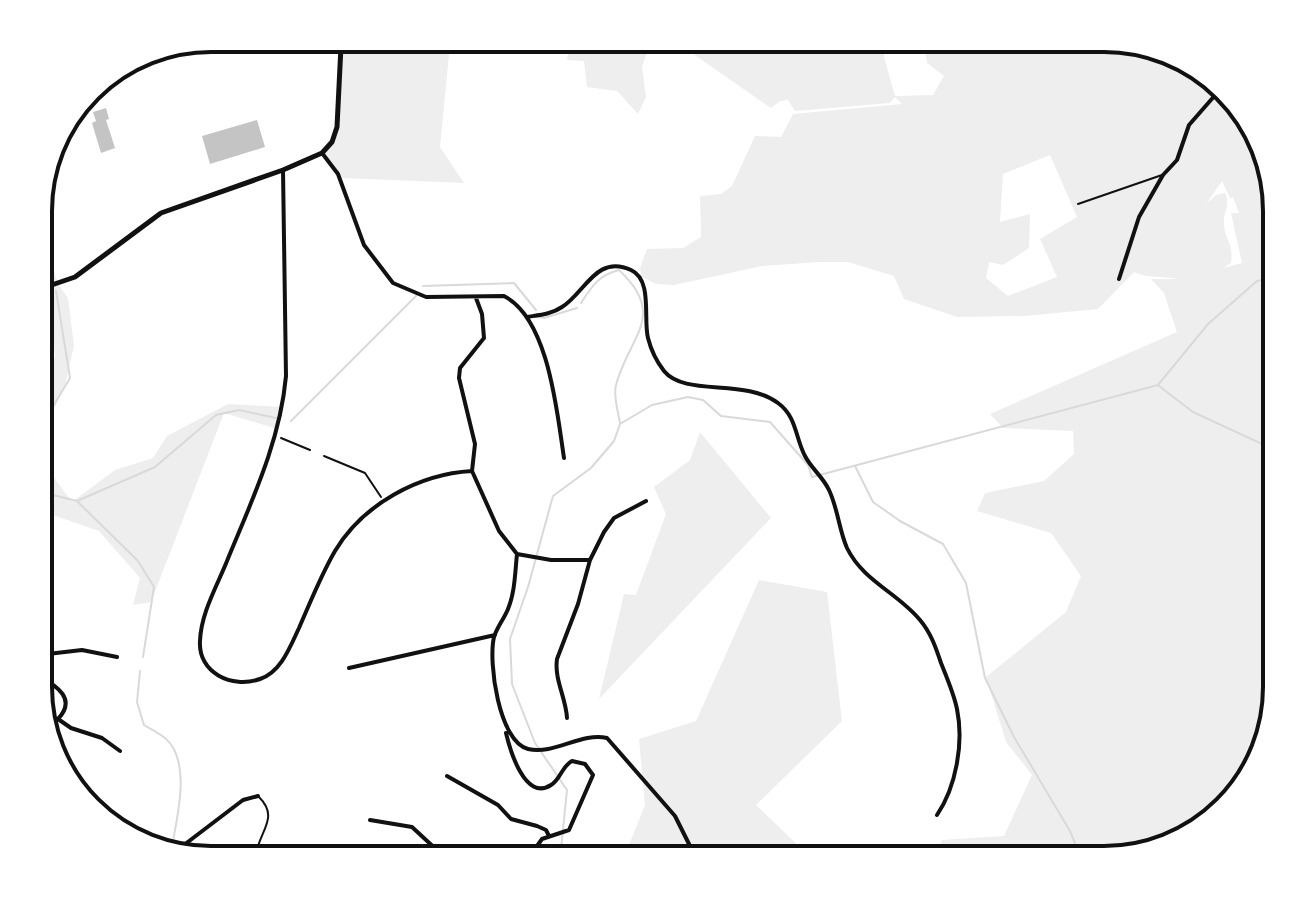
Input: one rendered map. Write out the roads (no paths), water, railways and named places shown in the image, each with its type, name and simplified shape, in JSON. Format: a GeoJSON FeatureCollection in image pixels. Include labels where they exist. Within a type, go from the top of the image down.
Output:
{"type":"FeatureCollection","features":[{"type":"Feature","properties":{"kind":"street"},"geometry":{"type":"LineString","coordinates":[[52,285],[75,277],[161,213],[322,153],[332,142],[337,127],[341,52]]}},
{"type":"Feature","properties":{"kind":"street"},"geometry":{"type":"LineString","coordinates":[[1119,279],[1139,217],[1163,175],[1177,160],[1189,125],[1214,96]]}},
{"type":"Feature","properties":{"kind":"street"},"geometry":{"type":"LineString","coordinates":[[322,153],[338,174],[364,245],[388,277],[418,295],[504,296],[527,317],[553,388],[564,458]]}},
{"type":"Feature","properties":{"kind":"street"},"geometry":{"type":"LineString","coordinates":[[283,170],[286,376],[283,407],[276,436],[203,619],[201,654],[209,669],[235,682],[251,682],[276,670],[336,550],[360,520],[411,485],[439,475],[472,471]]}},
{"type":"Feature","properties":{"kind":"street"},"geometry":{"type":"LineString","coordinates":[[527,317],[564,306],[598,272],[615,268],[633,271],[641,280],[644,291],[648,340],[665,372],[687,384],[739,388],[776,401],[787,410],[805,456],[830,491],[843,538],[855,561],[922,622],[931,637],[953,696],[959,731],[955,773],[946,802],[937,815]]}},
{"type":"Feature","properties":{"kind":"street"},"geometry":{"type":"LineString","coordinates":[[476,298],[482,314],[484,338],[460,368],[459,378],[474,436],[472,471],[499,531],[517,554],[551,560],[590,560]]}},
{"type":"Feature","properties":{"kind":"street"},"geometry":{"type":"LineString","coordinates":[[567,718],[567,703],[556,668],[557,659],[578,604],[590,560],[614,518],[646,501]]}},
{"type":"Feature","properties":{"kind":"street"},"geometry":{"type":"LineString","coordinates":[[517,554],[512,596],[495,635],[492,653],[494,676],[515,763],[535,787],[543,789],[554,783],[563,768],[572,761],[585,764],[591,770],[593,779],[571,827],[565,833],[549,836],[534,846]]}},
{"type":"Feature","properties":{"kind":"street"},"geometry":{"type":"LineString","coordinates":[[349,668],[495,635]]}},
{"type":"Feature","properties":{"kind":"street"},"geometry":{"type":"LineString","coordinates":[[52,653],[82,650],[117,657]]}},
{"type":"Feature","properties":{"kind":"street"},"geometry":{"type":"LineString","coordinates":[[52,684],[66,698],[64,712],[58,719],[71,728],[102,738],[120,751]]}},
{"type":"Feature","properties":{"kind":"street"},"geometry":{"type":"LineString","coordinates":[[505,727],[526,749],[543,749],[594,737],[607,738],[675,816],[690,846]]}},
{"type":"Feature","properties":{"kind":"street"},"geometry":{"type":"LineString","coordinates":[[447,776],[498,805],[511,819],[546,830],[549,836]]}},
{"type":"Feature","properties":{"kind":"street"},"geometry":{"type":"LineString","coordinates":[[185,844],[243,800],[258,796]]}},
{"type":"Feature","properties":{"kind":"street"},"geometry":{"type":"LineString","coordinates":[[370,820],[412,827],[433,846]]}},
{"type":"Feature","properties":{"kind":"lane"},"geometry":{"type":"LineString","coordinates":[[1078,204],[1163,175]]}},
{"type":"Feature","properties":{"kind":"lane"},"geometry":{"type":"LineString","coordinates":[[257,846],[259,836],[270,817],[258,796]]}},
{"type":"Feature","properties":{"kind":"waterway"},"geometry":{"type":"LineString","coordinates":[[581,303],[597,282],[619,270],[641,300],[641,326],[615,389],[620,423]]}},
{"type":"Feature","properties":{"kind":"waterway"},"geometry":{"type":"LineString","coordinates":[[561,846],[567,790],[535,743],[512,684],[510,639],[553,496],[591,468],[614,441],[620,424],[652,405],[688,397],[703,400],[721,416],[770,422],[808,465],[812,477],[1158,385],[1208,324],[1257,281],[1263,280]]}},
{"type":"Feature","properties":{"kind":"waterway"},"geometry":{"type":"LineString","coordinates":[[423,286],[514,283],[536,310]]}},
{"type":"Feature","properties":{"kind":"waterway"},"geometry":{"type":"LineString","coordinates":[[52,408],[70,378],[56,291]]}},
{"type":"Feature","properties":{"kind":"waterway"},"geometry":{"type":"LineString","coordinates":[[291,421],[416,296]]}},
{"type":"Feature","properties":{"kind":"waterway"},"geometry":{"type":"LineString","coordinates":[[540,317],[577,308]]}},
{"type":"Feature","properties":{"kind":"waterway"},"geometry":{"type":"LineString","coordinates":[[1159,386],[1193,412],[1263,444]]}},
{"type":"Feature","properties":{"kind":"waterway"},"geometry":{"type":"LineString","coordinates":[[52,495],[77,501],[155,467],[216,415],[239,410],[276,418]]}},
{"type":"Feature","properties":{"kind":"waterway"},"geometry":{"type":"LineString","coordinates":[[855,466],[873,502],[900,521],[943,544],[966,583],[985,678],[1014,737],[1076,846]]}},
{"type":"Feature","properties":{"kind":"waterway"},"geometry":{"type":"LineString","coordinates":[[78,502],[138,561],[154,587],[143,657]]}},
{"type":"Feature","properties":{"kind":"waterway"},"geometry":{"type":"LineString","coordinates":[[140,671],[137,702],[144,725],[165,738],[178,759],[181,787],[173,842]]}}]}
